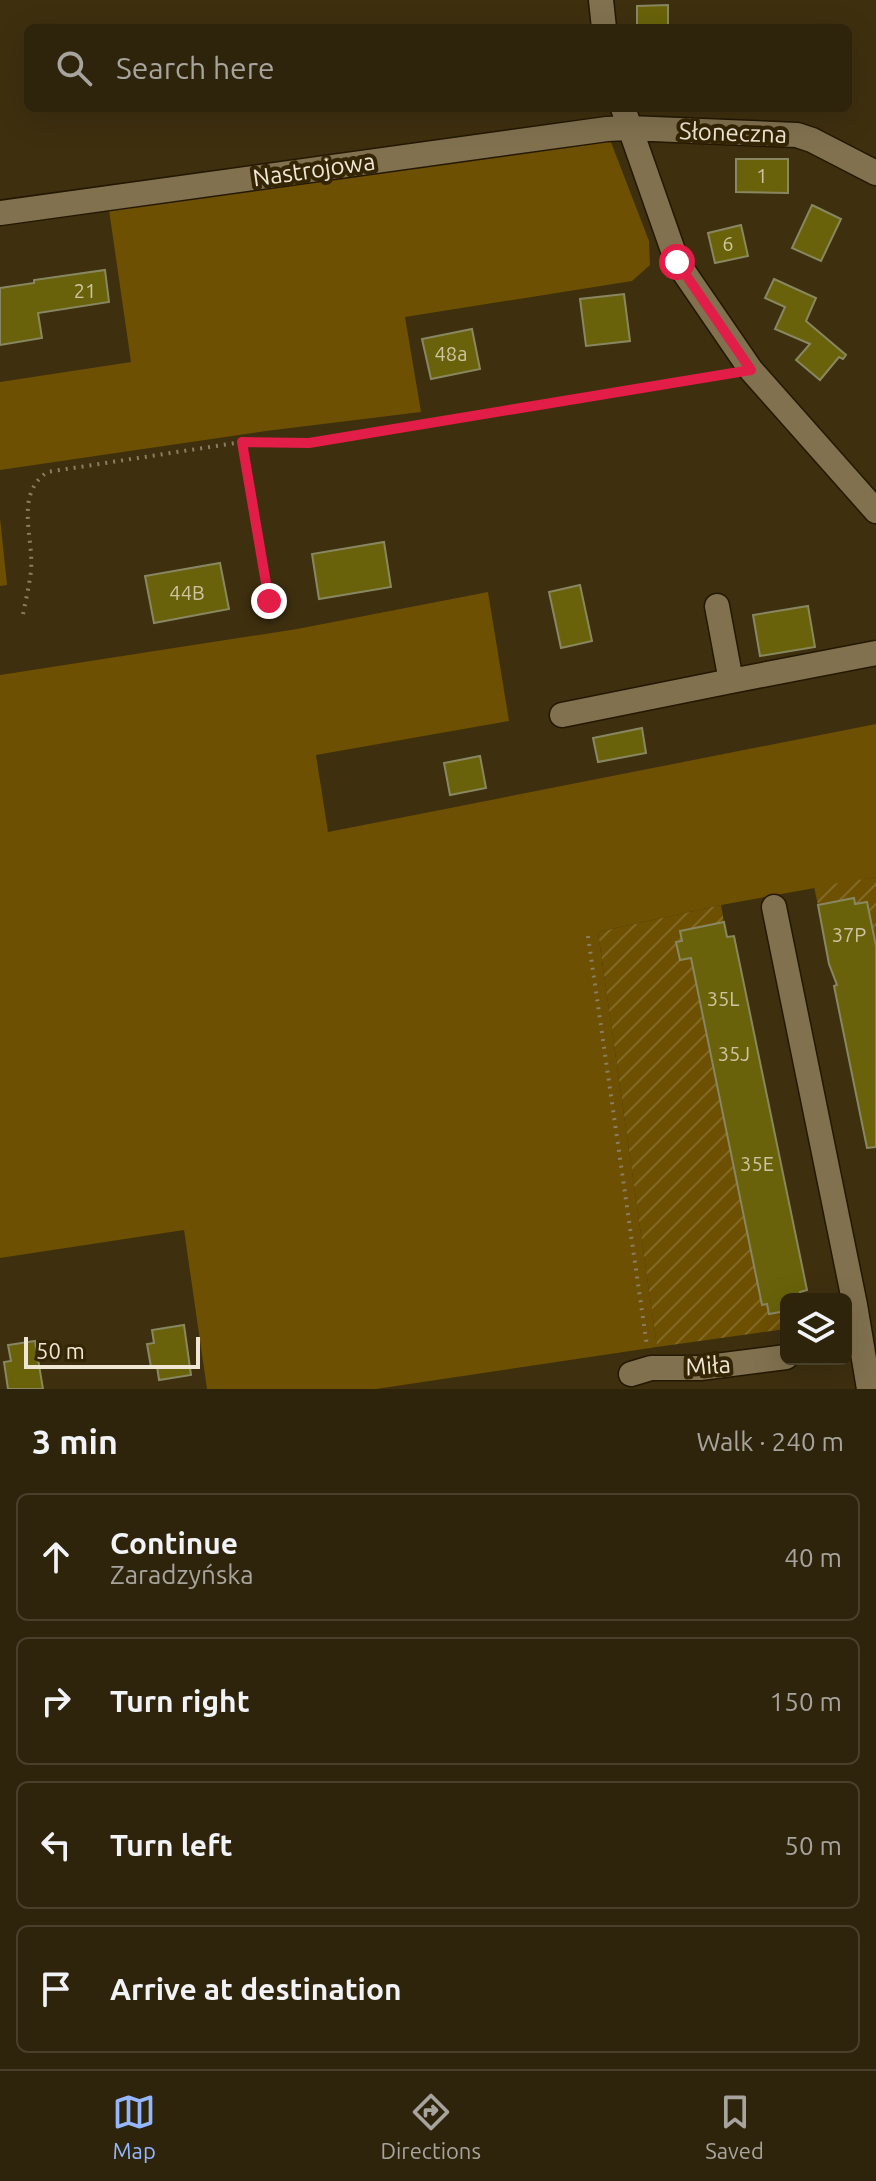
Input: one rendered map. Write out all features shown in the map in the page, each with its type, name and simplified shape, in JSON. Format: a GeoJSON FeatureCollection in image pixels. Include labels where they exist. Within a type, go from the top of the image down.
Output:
{"type":"FeatureCollection","features":[{"type":"Feature","properties":{"kind":"street"},"geometry":{"type":"LineString","coordinates":[[601,0],[604,24]]}},
{"type":"Feature","properties":{"kind":"street"},"geometry":{"type":"LineString","coordinates":[[626,118],[677,262],[751,370],[876,511]]}},
{"type":"Feature","properties":{"kind":"street","name":"Słoneczna"},"geometry":{"type":"LineString","coordinates":[[626,118],[797,135],[876,173]]}},
{"type":"Feature","properties":{"kind":"street","name":"Nastrojowa"},"geometry":{"type":"LineString","coordinates":[[0,213],[592,131],[626,118]]}},
{"type":"Feature","properties":{"kind":"street"},"geometry":{"type":"LineString","coordinates":[[717,606],[731,681]]}},
{"type":"Feature","properties":{"kind":"street"},"geometry":{"type":"LineString","coordinates":[[562,715],[876,653]]}},
{"type":"Feature","properties":{"kind":"street"},"geometry":{"type":"LineString","coordinates":[[774,907],[869,1389]]}},
{"type":"Feature","properties":{"kind":"street","name":"Miła"},"geometry":{"type":"LineString","coordinates":[[641,1371],[700,1368],[780,1358]]}},
{"type":"Feature","properties":{"kind":"path"},"geometry":{"type":"LineString","coordinates":[[23,614],[31,569],[28,500],[35,481],[47,472],[242,442],[309,443],[751,370]]}},
{"type":"Feature","properties":{"kind":"path"},"geometry":{"type":"LineString","coordinates":[[242,442],[269,601]]}},
{"type":"Feature","properties":{"kind":"path"},"geometry":{"type":"LineString","coordinates":[[588,936],[641,1371]]}},
{"type":"Feature","properties":{"kind":"shaded area"},"geometry":{"type":"Polygon","coordinates":[[[609,137],[649,241],[650,265],[632,281],[405,317],[421,412],[0,470],[0,382],[131,362],[109,210],[609,137]]]}},
{"type":"Feature","properties":{"kind":"shaded area"},"geometry":{"type":"Polygon","coordinates":[[[0,518],[7,585],[0,586],[0,518]]]}},
{"type":"Feature","properties":{"kind":"shaded area"},"geometry":{"type":"Polygon","coordinates":[[[488,592],[509,721],[316,755],[328,832],[876,724],[876,877],[721,905],[598,932],[657,1347],[376,1389],[207,1389],[184,1230],[0,1258],[0,675],[297,629],[488,592]]]}},
{"type":"Feature","properties":{"kind":"shaded area"},"geometry":{"type":"Polygon","coordinates":[[[876,877],[876,957],[871,941],[875,938],[867,923],[871,920],[864,904],[867,902],[855,904],[854,898],[818,905],[814,887],[876,877]]]}},
{"type":"Feature","properties":{"kind":"shaded area"},"geometry":{"type":"Polygon","coordinates":[[[721,905],[724,922],[681,931],[682,941],[676,943],[680,960],[691,958],[694,976],[700,975],[698,996],[762,1305],[780,1309],[780,1330],[657,1347],[598,932],[721,905]]]}},
{"type":"Feature","properties":{"kind":"building"},"geometry":{"type":"Polygon","coordinates":[[[668,5],[668,24],[637,24],[637,6],[668,5]]]}},
{"type":"Feature","properties":{"kind":"building"},"geometry":{"type":"Polygon","coordinates":[[[736,159],[788,159],[788,193],[736,192],[736,159]]]}},
{"type":"Feature","properties":{"kind":"building"},"geometry":{"type":"Polygon","coordinates":[[[812,205],[841,219],[821,261],[792,248],[812,205]]]}},
{"type":"Feature","properties":{"kind":"building"},"geometry":{"type":"Polygon","coordinates":[[[741,225],[748,256],[715,263],[708,233],[741,225]]]}},
{"type":"Feature","properties":{"kind":"building"},"geometry":{"type":"Polygon","coordinates":[[[105,270],[109,302],[38,313],[42,338],[0,345],[0,288],[105,270]]]}},
{"type":"Feature","properties":{"kind":"building"},"geometry":{"type":"Polygon","coordinates":[[[774,279],[816,298],[806,321],[846,355],[843,359],[839,357],[820,380],[796,360],[810,344],[775,329],[785,307],[765,298],[774,279]]]}},
{"type":"Feature","properties":{"kind":"building"},"geometry":{"type":"Polygon","coordinates":[[[624,294],[630,341],[586,346],[580,299],[624,294]]]}},
{"type":"Feature","properties":{"kind":"building"},"geometry":{"type":"Polygon","coordinates":[[[472,329],[480,369],[431,379],[422,339],[472,329]]]}},
{"type":"Feature","properties":{"kind":"building"},"geometry":{"type":"Polygon","coordinates":[[[384,542],[391,587],[319,599],[312,554],[384,542]]]}},
{"type":"Feature","properties":{"kind":"building"},"geometry":{"type":"Polygon","coordinates":[[[220,563],[229,609],[154,623],[145,576],[220,563]]]}},
{"type":"Feature","properties":{"kind":"building"},"geometry":{"type":"Polygon","coordinates":[[[580,585],[592,641],[561,648],[549,592],[580,585]]]}},
{"type":"Feature","properties":{"kind":"building"},"geometry":{"type":"Polygon","coordinates":[[[808,606],[815,647],[760,656],[753,615],[808,606]]]}},
{"type":"Feature","properties":{"kind":"building"},"geometry":{"type":"Polygon","coordinates":[[[642,728],[646,753],[598,762],[593,738],[642,728]]]}},
{"type":"Feature","properties":{"kind":"building"},"geometry":{"type":"Polygon","coordinates":[[[480,756],[486,788],[450,795],[444,763],[480,756]]]}},
{"type":"Feature","properties":{"kind":"building"},"geometry":{"type":"Polygon","coordinates":[[[854,898],[855,904],[867,902],[876,946],[876,1147],[867,1148],[834,986],[837,985],[829,964],[818,905],[854,898]]]}},
{"type":"Feature","properties":{"kind":"building"},"geometry":{"type":"Polygon","coordinates":[[[724,922],[727,937],[734,936],[807,1290],[780,1293],[780,1312],[769,1314],[767,1304],[762,1305],[691,958],[680,960],[676,942],[682,941],[680,931],[724,922]]]}},
{"type":"Feature","properties":{"kind":"building"},"geometry":{"type":"Polygon","coordinates":[[[184,1325],[191,1375],[159,1380],[157,1366],[151,1367],[147,1344],[154,1343],[152,1330],[184,1325]]]}},
{"type":"Feature","properties":{"kind":"building"},"geometry":{"type":"Polygon","coordinates":[[[35,1341],[43,1389],[8,1389],[4,1362],[11,1361],[8,1345],[35,1341]]]}},
{"type":"Feature","properties":{"kind":"route"},"geometry":{"type":"LineString","coordinates":[[269,601],[242,442],[309,443],[751,370],[677,262]]}}]}
